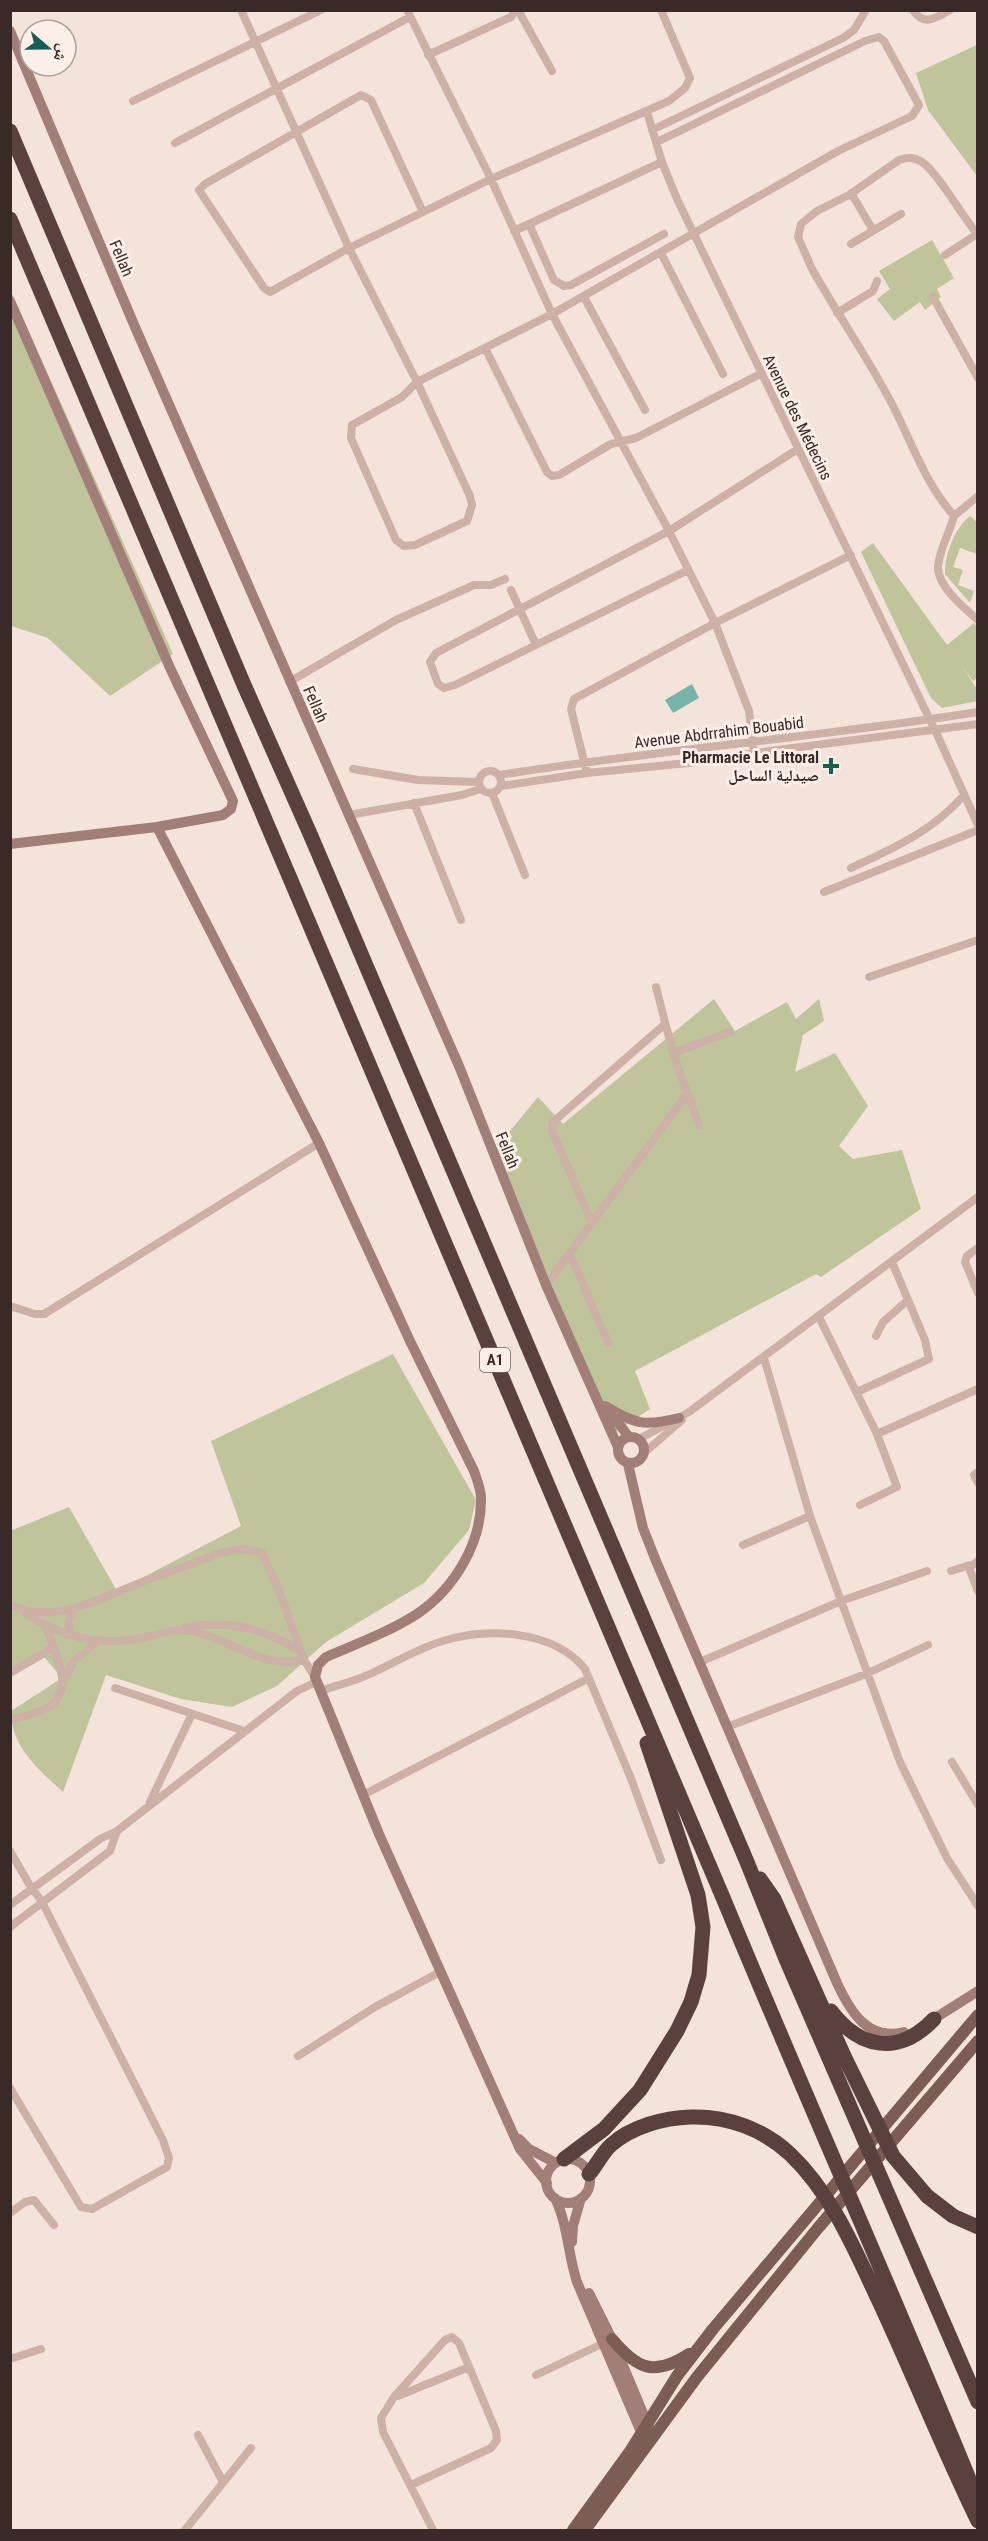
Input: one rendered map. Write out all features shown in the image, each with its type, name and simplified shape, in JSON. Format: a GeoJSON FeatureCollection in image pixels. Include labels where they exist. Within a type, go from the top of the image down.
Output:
{"type":"FeatureCollection","features":[{"type":"Feature","properties":{"kind":"highway","name":"A1"},"geometry":{"type":"LineString","coordinates":[[10,131],[244,686],[311,836],[747,1862],[790,1969],[978,2402]]}},
{"type":"Feature","properties":{"kind":"highway","name":"A1"},"geometry":{"type":"LineString","coordinates":[[10,219],[978,2501]]}},
{"type":"Feature","properties":{"kind":"highway"},"geometry":{"type":"LineString","coordinates":[[560,2161],[604,2129],[640,2090],[677,2031],[691,2002],[699,1975],[703,1943],[698,1895],[604,1618]]}},
{"type":"Feature","properties":{"kind":"highway"},"geometry":{"type":"LineString","coordinates":[[747,1862],[774,1899],[812,1986],[893,2157],[927,2196],[953,2216],[978,2227]]}},
{"type":"Feature","properties":{"kind":"highway"},"geometry":{"type":"LineString","coordinates":[[812,1986],[841,2025],[870,2042],[889,2044],[907,2039],[922,2031],[934,2019]]}},
{"type":"Feature","properties":{"kind":"highway"},"geometry":{"type":"LineString","coordinates":[[589,2174],[605,2152],[623,2136],[647,2125],[679,2118],[699,2117],[736,2122],[764,2135],[791,2155],[824,2194],[842,2225],[978,2521]]}},
{"type":"Feature","properties":{"kind":"main road"},"geometry":{"type":"LineString","coordinates":[[585,2530],[647,2435],[677,2376],[699,2346],[978,2015]]}},
{"type":"Feature","properties":{"kind":"main road"},"geometry":{"type":"LineString","coordinates":[[573,2530],[647,2435],[697,2378],[818,2228],[978,2041]]}},
{"type":"Feature","properties":{"kind":"main road"},"geometry":{"type":"LineString","coordinates":[[608,2341],[633,2362],[653,2367],[674,2364],[699,2346]]}},
{"type":"Feature","properties":{"kind":"street"},"geometry":{"type":"LineString","coordinates":[[241,10],[350,248],[417,382],[472,506],[467,521],[460,526],[408,547],[399,544],[396,540],[360,462],[351,438],[352,425],[402,397],[417,382],[584,297],[838,151],[912,116],[919,105],[884,41],[879,37],[866,41],[657,142]]}},
{"type":"Feature","properties":{"kind":"street"},"geometry":{"type":"LineString","coordinates":[[133,101],[321,10]]}},
{"type":"Feature","properties":{"kind":"street"},"geometry":{"type":"LineString","coordinates":[[428,55],[511,16],[517,10],[552,71]]}},
{"type":"Feature","properties":{"kind":"street"},"geometry":{"type":"LineString","coordinates":[[423,212],[369,97],[357,96],[297,129],[205,184],[199,190],[269,292],[350,248],[491,179],[669,101],[685,88],[690,78],[661,10]]}},
{"type":"Feature","properties":{"kind":"street"},"geometry":{"type":"LineString","coordinates":[[652,130],[843,38],[854,30],[866,10]]}},
{"type":"Feature","properties":{"kind":"street"},"geometry":{"type":"LineString","coordinates":[[913,10],[926,21],[950,10]]}},
{"type":"Feature","properties":{"kind":"street"},"geometry":{"type":"LineString","coordinates":[[176,143],[408,14],[491,179],[552,314],[669,531],[715,623],[749,711],[754,753]]}},
{"type":"Feature","properties":{"kind":"street","name":"Fellah"},"geometry":{"type":"LineString","coordinates":[[10,31],[289,682],[459,1066],[546,1285],[618,1447],[620,1458],[628,1464],[643,1528],[849,2007],[862,2023],[875,2031],[892,2035],[934,2019],[978,1991]]}},
{"type":"Feature","properties":{"kind":"street","name":"Avenue des Médecins"},"geometry":{"type":"LineString","coordinates":[[647,112],[662,162],[695,234],[935,730],[978,825]]}},
{"type":"Feature","properties":{"kind":"street"},"geometry":{"type":"LineString","coordinates":[[945,255],[977,235],[932,170],[914,158],[899,160],[851,194],[808,217],[801,224],[798,232],[812,270],[889,400],[932,488],[954,516]]}},
{"type":"Feature","properties":{"kind":"street"},"geometry":{"type":"LineString","coordinates":[[514,231],[662,162]]}},
{"type":"Feature","properties":{"kind":"street"},"geometry":{"type":"LineString","coordinates":[[851,194],[873,230]]}},
{"type":"Feature","properties":{"kind":"street"},"geometry":{"type":"LineString","coordinates":[[851,244],[901,214]]}},
{"type":"Feature","properties":{"kind":"street"},"geometry":{"type":"LineString","coordinates":[[529,224],[554,280],[564,286],[571,285],[664,234]]}},
{"type":"Feature","properties":{"kind":"street"},"geometry":{"type":"LineString","coordinates":[[661,254],[723,374]]}},
{"type":"Feature","properties":{"kind":"street"},"geometry":{"type":"LineString","coordinates":[[837,313],[873,291],[877,281]]}},
{"type":"Feature","properties":{"kind":"street"},"geometry":{"type":"LineString","coordinates":[[584,297],[645,410]]}},
{"type":"Feature","properties":{"kind":"street"},"geometry":{"type":"LineString","coordinates":[[933,297],[978,378]]}},
{"type":"Feature","properties":{"kind":"street"},"geometry":{"type":"LineString","coordinates":[[10,301],[171,670],[232,797],[231,809],[223,815],[157,827],[10,844]]}},
{"type":"Feature","properties":{"kind":"street"},"geometry":{"type":"LineString","coordinates":[[485,348],[549,474],[559,475],[611,444],[636,438],[762,373]]}},
{"type":"Feature","properties":{"kind":"street"},"geometry":{"type":"LineString","coordinates":[[688,570],[451,687],[441,687],[435,678],[430,662],[433,656],[669,531],[798,449]]}},
{"type":"Feature","properties":{"kind":"street"},"geometry":{"type":"LineString","coordinates":[[978,496],[954,516],[940,559],[939,574],[956,599],[978,620]]}},
{"type":"Feature","properties":{"kind":"street"},"geometry":{"type":"LineString","coordinates":[[587,773],[570,709],[574,699],[715,623],[851,555]]}},
{"type":"Feature","properties":{"kind":"street"},"geometry":{"type":"LineString","coordinates":[[289,682],[396,620],[474,585],[491,585],[505,579]]}},
{"type":"Feature","properties":{"kind":"street"},"geometry":{"type":"LineString","coordinates":[[511,590],[536,645]]}},
{"type":"Feature","properties":{"kind":"street","name":"Avenue Abdrrahim Bouabid"},"geometry":{"type":"LineString","coordinates":[[499,775],[584,762],[978,712]]}},
{"type":"Feature","properties":{"kind":"street","name":"Avenue Abdrrahim Bouabid"},"geometry":{"type":"LineString","coordinates":[[501,786],[587,773],[688,764],[754,753],[978,724]]}},
{"type":"Feature","properties":{"kind":"street"},"geometry":{"type":"LineString","coordinates":[[686,750],[688,764]]}},
{"type":"Feature","properties":{"kind":"street"},"geometry":{"type":"LineString","coordinates":[[353,769],[426,781],[479,785]]}},
{"type":"Feature","properties":{"kind":"street"},"geometry":{"type":"LineString","coordinates":[[492,770],[499,775],[501,786],[492,793],[484,792],[479,785],[480,776],[492,770]]}},
{"type":"Feature","properties":{"kind":"street"},"geometry":{"type":"LineString","coordinates":[[349,815],[462,795],[479,785]]}},
{"type":"Feature","properties":{"kind":"street"},"geometry":{"type":"LineString","coordinates":[[492,793],[525,875]]}},
{"type":"Feature","properties":{"kind":"street"},"geometry":{"type":"LineString","coordinates":[[851,868],[922,833],[944,816],[964,795]]}},
{"type":"Feature","properties":{"kind":"street"},"geometry":{"type":"LineString","coordinates":[[414,803],[461,920]]}},
{"type":"Feature","properties":{"kind":"street"},"geometry":{"type":"LineString","coordinates":[[157,827],[319,1143],[410,1341],[474,1472],[481,1498],[474,1540],[457,1573],[441,1593],[404,1622],[326,1657],[318,1665],[317,1684]]}},
{"type":"Feature","properties":{"kind":"street"},"geometry":{"type":"LineString","coordinates":[[824,892],[978,830]]}},
{"type":"Feature","properties":{"kind":"street"},"geometry":{"type":"LineString","coordinates":[[869,977],[978,940]]}},
{"type":"Feature","properties":{"kind":"street"},"geometry":{"type":"LineString","coordinates":[[656,987],[673,1053],[699,1125]]}},
{"type":"Feature","properties":{"kind":"street"},"geometry":{"type":"LineString","coordinates":[[592,1223],[552,1131],[553,1122],[665,1024]]}},
{"type":"Feature","properties":{"kind":"street"},"geometry":{"type":"LineString","coordinates":[[673,1053],[730,1032]]}},
{"type":"Feature","properties":{"kind":"street"},"geometry":{"type":"LineString","coordinates":[[546,1285],[687,1094]]}},
{"type":"Feature","properties":{"kind":"street"},"geometry":{"type":"LineString","coordinates":[[10,1306],[35,1314],[44,1314],[319,1143]]}},
{"type":"Feature","properties":{"kind":"street"},"geometry":{"type":"LineString","coordinates":[[628,1464],[638,1462],[644,1453],[684,1415],[764,1358],[978,1197]]}},
{"type":"Feature","properties":{"kind":"street"},"geometry":{"type":"LineString","coordinates":[[978,1248],[967,1256],[965,1262],[978,1293]]}},
{"type":"Feature","properties":{"kind":"street"},"geometry":{"type":"LineString","coordinates":[[570,1254],[608,1343]]}},
{"type":"Feature","properties":{"kind":"street"},"geometry":{"type":"LineString","coordinates":[[857,1392],[927,1362],[929,1359],[925,1340],[892,1262]]}},
{"type":"Feature","properties":{"kind":"street"},"geometry":{"type":"LineString","coordinates":[[876,1336],[887,1317],[908,1300]]}},
{"type":"Feature","properties":{"kind":"street"},"geometry":{"type":"LineString","coordinates":[[819,1317],[877,1434],[897,1487],[895,1490],[860,1505]]}},
{"type":"Feature","properties":{"kind":"street"},"geometry":{"type":"LineString","coordinates":[[764,1358],[810,1516],[900,1762],[948,1858],[978,1906]]}},
{"type":"Feature","properties":{"kind":"street","name":"Fellah"},"geometry":{"type":"LineString","coordinates":[[592,1389],[644,1448],[644,1453]]}},
{"type":"Feature","properties":{"kind":"street"},"geometry":{"type":"LineString","coordinates":[[877,1434],[978,1389]]}},
{"type":"Feature","properties":{"kind":"street"},"geometry":{"type":"LineString","coordinates":[[605,1406],[640,1424],[656,1424],[684,1415]]}},
{"type":"Feature","properties":{"kind":"street"},"geometry":{"type":"LineString","coordinates":[[618,1447],[620,1443],[684,1415]]}},
{"type":"Feature","properties":{"kind":"street"},"geometry":{"type":"LineString","coordinates":[[978,1472],[974,1475],[978,1484]]}},
{"type":"Feature","properties":{"kind":"street"},"geometry":{"type":"LineString","coordinates":[[743,1545],[810,1516]]}},
{"type":"Feature","properties":{"kind":"street"},"geometry":{"type":"LineString","coordinates":[[20,1609],[44,1613],[73,1608],[218,1553],[249,1549],[262,1553],[278,1588],[300,1651],[317,1684],[440,1972],[520,2150],[547,2183],[549,2191],[555,2198],[564,2222],[573,2271],[608,2341]]}},
{"type":"Feature","properties":{"kind":"street"},"geometry":{"type":"LineString","coordinates":[[951,1571],[974,1563]]}},
{"type":"Feature","properties":{"kind":"street"},"geometry":{"type":"LineString","coordinates":[[974,1563],[970,1574],[978,1591]]}},
{"type":"Feature","properties":{"kind":"street"},"geometry":{"type":"LineString","coordinates":[[700,1662],[841,1601],[927,1571]]}},
{"type":"Feature","properties":{"kind":"street"},"geometry":{"type":"LineString","coordinates":[[10,1604],[46,1626],[68,1635],[99,1640],[128,1640],[200,1625],[228,1625],[257,1629],[275,1636],[300,1651]]}},
{"type":"Feature","properties":{"kind":"street"},"geometry":{"type":"LineString","coordinates":[[68,1635],[73,1608]]}},
{"type":"Feature","properties":{"kind":"street"},"geometry":{"type":"LineString","coordinates":[[46,1626],[64,1679]]}},
{"type":"Feature","properties":{"kind":"street"},"geometry":{"type":"LineString","coordinates":[[178,1629],[200,1632],[272,1662],[304,1660]]}},
{"type":"Feature","properties":{"kind":"street"},"geometry":{"type":"LineString","coordinates":[[10,1905],[100,1839],[117,1831],[297,1691],[317,1684],[369,1675],[443,1641],[487,1634],[513,1635],[544,1642],[578,1662],[589,1678],[630,1776],[661,1860]]}},
{"type":"Feature","properties":{"kind":"street"},"geometry":{"type":"LineString","coordinates":[[10,1720],[46,1709],[53,1704],[74,1661],[99,1640]]}},
{"type":"Feature","properties":{"kind":"street"},"geometry":{"type":"LineString","coordinates":[[727,1727],[866,1674],[928,1645]]}},
{"type":"Feature","properties":{"kind":"street"},"geometry":{"type":"LineString","coordinates":[[10,1673],[53,1648]]}},
{"type":"Feature","properties":{"kind":"street"},"geometry":{"type":"LineString","coordinates":[[363,1795],[589,1678]]}},
{"type":"Feature","properties":{"kind":"street"},"geometry":{"type":"LineString","coordinates":[[116,1688],[243,1731]]}},
{"type":"Feature","properties":{"kind":"street"},"geometry":{"type":"LineString","coordinates":[[149,1804],[192,1714]]}},
{"type":"Feature","properties":{"kind":"street"},"geometry":{"type":"LineString","coordinates":[[952,1762],[978,1805]]}},
{"type":"Feature","properties":{"kind":"street"},"geometry":{"type":"LineString","coordinates":[[10,1927],[110,1851],[117,1831]]}},
{"type":"Feature","properties":{"kind":"street"},"geometry":{"type":"LineString","coordinates":[[10,1851],[42,1902],[163,2140],[169,2158],[167,2167],[92,2209],[81,2207],[10,2088]]}},
{"type":"Feature","properties":{"kind":"street"},"geometry":{"type":"LineString","coordinates":[[298,2056],[375,2007],[440,1972]]}},
{"type":"Feature","properties":{"kind":"street"},"geometry":{"type":"LineString","coordinates":[[513,2133],[529,2149],[560,2161],[578,2161],[585,2166],[589,2174],[589,2188],[581,2198],[572,2236],[575,2258],[647,2435]]}},
{"type":"Feature","properties":{"kind":"street"},"geometry":{"type":"LineString","coordinates":[[547,2183],[550,2169],[560,2161]]}},
{"type":"Feature","properties":{"kind":"street"},"geometry":{"type":"LineString","coordinates":[[555,2198],[568,2202],[581,2198]]}},
{"type":"Feature","properties":{"kind":"street"},"geometry":{"type":"LineString","coordinates":[[10,2213],[28,2200],[34,2200],[54,2225]]}},
{"type":"Feature","properties":{"kind":"street"},"geometry":{"type":"LineString","coordinates":[[411,2485],[490,2448],[497,2440],[496,2431],[459,2343],[452,2337],[448,2338],[394,2397],[384,2411],[381,2424],[433,2530]]}},
{"type":"Feature","properties":{"kind":"street"},"geometry":{"type":"LineString","coordinates":[[536,2375],[608,2341]]}},
{"type":"Feature","properties":{"kind":"street"},"geometry":{"type":"LineString","coordinates":[[10,2359],[40,2349]]}},
{"type":"Feature","properties":{"kind":"street"},"geometry":{"type":"LineString","coordinates":[[394,2397],[469,2367]]}},
{"type":"Feature","properties":{"kind":"street"},"geometry":{"type":"LineString","coordinates":[[198,2435],[223,2482]]}},
{"type":"Feature","properties":{"kind":"street"},"geometry":{"type":"LineString","coordinates":[[184,2530],[251,2448]]}},
{"type":"Feature","properties":{"kind":"green space"},"geometry":{"type":"Polygon","coordinates":[[[977,45],[977,176],[928,110],[916,73],[977,45]]]}},
{"type":"Feature","properties":{"kind":"green space"},"geometry":{"type":"Polygon","coordinates":[[[932,240],[954,278],[937,289],[941,297],[925,310],[920,302],[894,321],[877,299],[890,289],[879,271],[932,240]]]}},
{"type":"Feature","properties":{"kind":"green space"},"geometry":{"type":"Polygon","coordinates":[[[10,289],[173,654],[110,696],[48,638],[11,626],[10,289]]]}},
{"type":"Feature","properties":{"kind":"green space"},"geometry":{"type":"Polygon","coordinates":[[[970,516],[977,522],[977,554],[960,548],[953,567],[963,570],[958,585],[974,591],[970,603],[945,574],[952,542],[959,528],[970,516]]]}},
{"type":"Feature","properties":{"kind":"green space"},"geometry":{"type":"Polygon","coordinates":[[[873,543],[947,645],[974,623],[977,626],[977,678],[973,681],[963,668],[977,689],[977,701],[942,708],[931,698],[861,552],[873,543]]]}},
{"type":"Feature","properties":{"kind":"green space"},"geometry":{"type":"Polygon","coordinates":[[[714,999],[735,1031],[787,1002],[796,1019],[819,999],[824,1021],[803,1035],[795,1072],[835,1053],[868,1106],[839,1146],[853,1159],[902,1150],[921,1209],[821,1277],[816,1274],[635,1371],[650,1409],[612,1434],[496,1148],[538,1097],[563,1124],[714,999]]]}},
{"type":"Feature","properties":{"kind":"green space"},"geometry":{"type":"Polygon","coordinates":[[[393,1354],[476,1500],[469,1530],[424,1583],[326,1642],[277,1686],[232,1707],[181,1699],[106,1675],[63,1792],[28,1756],[12,1724],[11,1711],[62,1678],[44,1657],[11,1675],[10,1531],[69,1507],[117,1591],[241,1526],[211,1441],[393,1354]]]}},
{"type":"Feature","properties":{"kind":"water"},"geometry":{"type":"Polygon","coordinates":[[[692,684],[699,698],[673,713],[665,700],[692,684]]]}},
{"type":"Feature","properties":{"kind":"place","name":"Pharmacie Le Littoral صيدلية الساحل"},"geometry":{"type":"Point","coordinates":[831,766]}}]}
